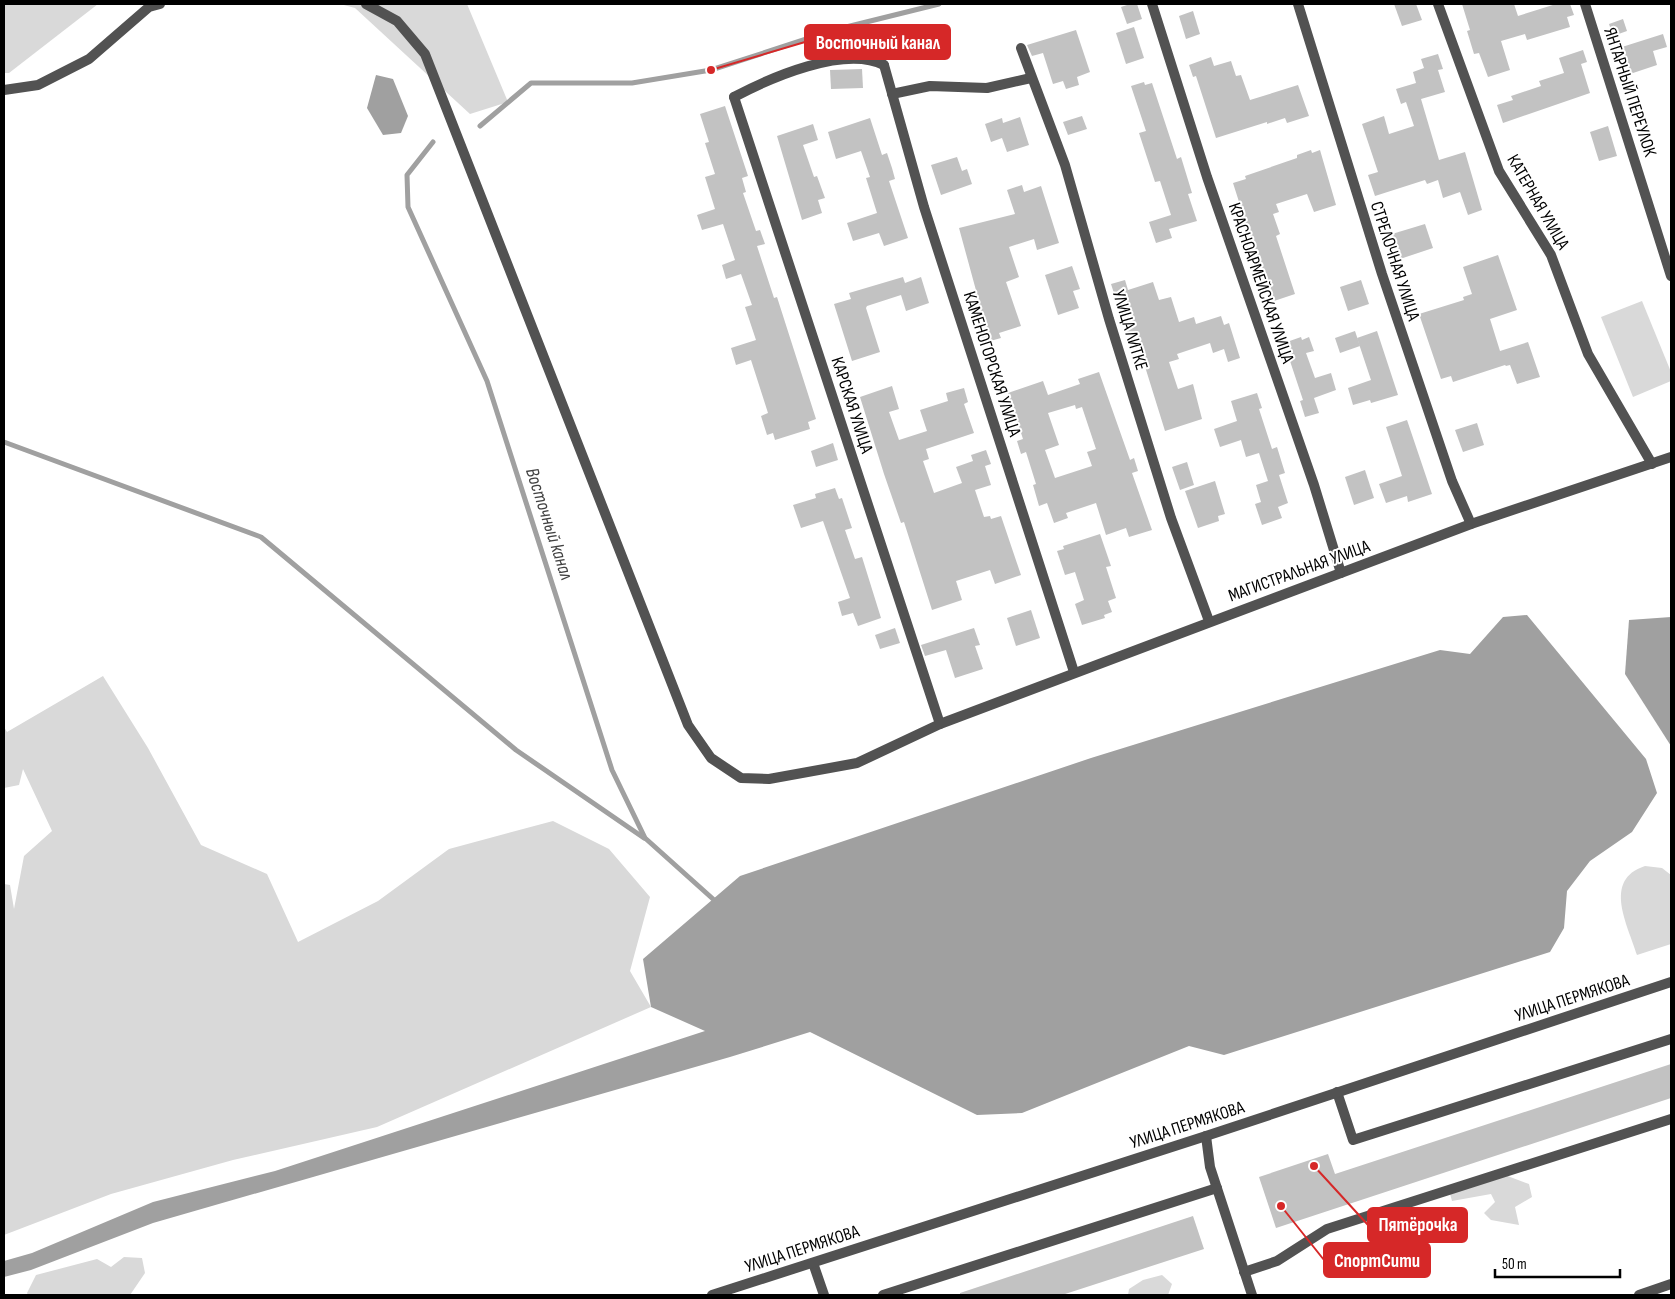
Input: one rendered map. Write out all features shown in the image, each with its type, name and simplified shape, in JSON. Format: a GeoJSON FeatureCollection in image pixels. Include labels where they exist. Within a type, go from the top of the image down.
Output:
{"type":"FeatureCollection","features":[{"type":"Feature","properties":{"kind":"street"},"geometry":{"type":"LineString","coordinates":[[4,90],[38,85],[89,59],[149,7],[160,4]]}},
{"type":"Feature","properties":{"kind":"street","name":"МАГИСТРАЛЬНАЯ УЛИЦА"},"geometry":{"type":"LineString","coordinates":[[366,4],[397,21],[425,54],[688,725],[711,758],[741,778],[769,779],[857,763],[940,724],[1074,672],[1471,524],[1671,457]]}},
{"type":"Feature","properties":{"kind":"street","name":"КРАСНОАРМЕЙСКАЯ УЛИЦА"},"geometry":{"type":"LineString","coordinates":[[1152,4],[1207,177],[1314,485],[1341,573]]}},
{"type":"Feature","properties":{"kind":"street","name":"СТРЕЛОЧНАЯ УЛИЦА"},"geometry":{"type":"LineString","coordinates":[[1298,4],[1382,274],[1452,481],[1471,524]]}},
{"type":"Feature","properties":{"kind":"street","name":"КАТЕРНАЯ УЛИЦА"},"geometry":{"type":"LineString","coordinates":[[1438,4],[1499,171],[1551,255],[1588,354],[1652,464]]}},
{"type":"Feature","properties":{"kind":"street","name":"ЯНТАРНЫЙ ПЕРЕУЛОК"},"geometry":{"type":"LineString","coordinates":[[1585,4],[1671,276]]}},
{"type":"Feature","properties":{"kind":"street","name":"УЛИЦА ЛИТКЕ"},"geometry":{"type":"LineString","coordinates":[[1021,48],[1065,165],[1109,319],[1168,508],[1209,622]]}},
{"type":"Feature","properties":{"kind":"street","name":"КАМЕНОГОРСКАЯ УЛИЦА"},"geometry":{"type":"LineString","coordinates":[[734,97],[760,83],[829,61],[855,58],[874,60],[884,65],[924,207],[1074,672]]}},
{"type":"Feature","properties":{"kind":"street"},"geometry":{"type":"LineString","coordinates":[[892,94],[930,86],[987,88],[1031,78]]}},
{"type":"Feature","properties":{"kind":"street","name":"КАРСКАЯ УЛИЦА"},"geometry":{"type":"LineString","coordinates":[[734,97],[940,724]]}},
{"type":"Feature","properties":{"kind":"street","name":"УЛИЦА ПЕРМЯКОВА"},"geometry":{"type":"LineString","coordinates":[[712,1295],[1206,1136],[1671,982]]}},
{"type":"Feature","properties":{"kind":"street"},"geometry":{"type":"LineString","coordinates":[[1337,1092],[1353,1140],[1671,1039]]}},
{"type":"Feature","properties":{"kind":"street"},"geometry":{"type":"LineString","coordinates":[[1244,1272],[1277,1261],[1326,1229],[1671,1119]]}},
{"type":"Feature","properties":{"kind":"street"},"geometry":{"type":"LineString","coordinates":[[1206,1136],[1210,1167],[1252,1295]]}},
{"type":"Feature","properties":{"kind":"street"},"geometry":{"type":"LineString","coordinates":[[883,1295],[1217,1188]]}},
{"type":"Feature","properties":{"kind":"street"},"geometry":{"type":"LineString","coordinates":[[813,1262],[824,1295]]}},
{"type":"Feature","properties":{"kind":"street"},"geometry":{"type":"LineString","coordinates":[[1639,1295],[1671,1284]]}},
{"type":"Feature","properties":{"kind":"shaded area"},"geometry":{"type":"Polygon","coordinates":[[[4,4],[98,4],[9,73],[4,73],[4,4]]]}},
{"type":"Feature","properties":{"kind":"shaded area"},"geometry":{"type":"Polygon","coordinates":[[[340,4],[467,4],[508,102],[470,114],[355,8],[340,4]]]}},
{"type":"Feature","properties":{"kind":"shaded area"},"geometry":{"type":"Polygon","coordinates":[[[376,75],[393,79],[408,116],[401,133],[383,135],[367,108],[376,75]]]}},
{"type":"Feature","properties":{"kind":"shaded area"},"geometry":{"type":"Polygon","coordinates":[[[1642,301],[1671,372],[1671,381],[1633,397],[1601,317],[1642,301]]]}},
{"type":"Feature","properties":{"kind":"shaded area"},"geometry":{"type":"Polygon","coordinates":[[[1527,615],[1646,759],[1657,793],[1632,832],[1590,861],[1567,891],[1564,928],[1550,952],[1224,1055],[1189,1046],[1022,1113],[977,1115],[810,1032],[730,1057],[153,1223],[31,1270],[4,1277],[4,1261],[32,1253],[153,1202],[275,1171],[705,1031],[651,1007],[643,959],[740,876],[1091,758],[1440,650],[1470,654],[1503,617],[1527,615]]]}},
{"type":"Feature","properties":{"kind":"shaded area"},"geometry":{"type":"Polygon","coordinates":[[[1671,617],[1671,746],[1625,674],[1629,620],[1671,617]]]}},
{"type":"Feature","properties":{"kind":"shaded area"},"geometry":{"type":"Polygon","coordinates":[[[103,676],[148,748],[201,845],[267,874],[298,942],[378,901],[449,849],[553,821],[609,849],[650,897],[630,971],[651,1007],[377,1127],[233,1160],[111,1194],[4,1235],[4,884],[10,885],[14,909],[24,856],[52,831],[23,769],[19,785],[4,788],[4,727],[7,732],[103,676]]]}},
{"type":"Feature","properties":{"kind":"shaded area"},"geometry":{"type":"Polygon","coordinates":[[[1645,866],[1662,868],[1671,875],[1671,944],[1637,955],[1624,917],[1621,892],[1624,882],[1632,873],[1645,866]]]}},
{"type":"Feature","properties":{"kind":"shaded area"},"geometry":{"type":"Polygon","coordinates":[[[1505,1175],[1529,1184],[1532,1197],[1515,1207],[1519,1225],[1491,1220],[1484,1213],[1495,1202],[1491,1194],[1452,1201],[1449,1190],[1505,1175]]]}},
{"type":"Feature","properties":{"kind":"shaded area"},"geometry":{"type":"Polygon","coordinates":[[[124,1257],[142,1258],[145,1273],[130,1295],[28,1295],[27,1293],[36,1275],[97,1259],[111,1267],[124,1257]]]}},
{"type":"Feature","properties":{"kind":"shaded area"},"geometry":{"type":"Polygon","coordinates":[[[1162,1275],[1172,1284],[1168,1295],[1128,1295],[1129,1289],[1143,1280],[1162,1275]]]}},
{"type":"Feature","properties":{"kind":"building"},"geometry":{"type":"Polygon","coordinates":[[[1137,4],[1142,19],[1127,24],[1121,7],[1137,4]]]}},
{"type":"Feature","properties":{"kind":"building"},"geometry":{"type":"Polygon","coordinates":[[[1394,4],[1416,4],[1422,20],[1402,26],[1394,4]]]}},
{"type":"Feature","properties":{"kind":"building"},"geometry":{"type":"Polygon","coordinates":[[[1462,4],[1514,4],[1518,16],[1556,4],[1570,4],[1574,15],[1567,17],[1570,27],[1527,40],[1525,34],[1501,41],[1510,70],[1488,77],[1479,53],[1474,54],[1467,31],[1470,30],[1462,4]]]}},
{"type":"Feature","properties":{"kind":"building"},"geometry":{"type":"Polygon","coordinates":[[[1193,11],[1200,34],[1186,39],[1179,16],[1193,11]]]}},
{"type":"Feature","properties":{"kind":"building"},"geometry":{"type":"Polygon","coordinates":[[[1623,19],[1627,31],[1613,36],[1609,24],[1623,19]]]}},
{"type":"Feature","properties":{"kind":"building"},"geometry":{"type":"Polygon","coordinates":[[[1134,27],[1144,58],[1126,64],[1116,33],[1134,27]]]}},
{"type":"Feature","properties":{"kind":"building"},"geometry":{"type":"Polygon","coordinates":[[[1076,30],[1090,72],[1077,77],[1079,85],[1066,89],[1063,81],[1053,84],[1043,53],[1032,56],[1027,45],[1076,30]]]}},
{"type":"Feature","properties":{"kind":"building"},"geometry":{"type":"Polygon","coordinates":[[[1663,34],[1667,47],[1653,51],[1657,65],[1630,74],[1622,47],[1663,34]]]}},
{"type":"Feature","properties":{"kind":"building"},"geometry":{"type":"Polygon","coordinates":[[[1583,50],[1587,62],[1581,64],[1590,93],[1503,123],[1497,105],[1513,100],[1511,96],[1541,86],[1539,81],[1564,73],[1559,58],[1583,50]]]}},
{"type":"Feature","properties":{"kind":"building"},"geometry":{"type":"Polygon","coordinates":[[[1438,54],[1443,69],[1438,70],[1445,92],[1421,99],[1439,160],[1465,152],[1482,210],[1468,215],[1460,192],[1443,198],[1438,180],[1427,184],[1425,180],[1375,196],[1368,175],[1378,172],[1362,124],[1384,116],[1389,134],[1414,126],[1406,102],[1401,104],[1396,89],[1416,83],[1413,72],[1424,68],[1421,59],[1438,54]]]}},
{"type":"Feature","properties":{"kind":"building"},"geometry":{"type":"Polygon","coordinates":[[[1211,57],[1214,66],[1231,61],[1236,76],[1241,75],[1250,100],[1298,85],[1309,116],[1287,123],[1285,118],[1267,124],[1267,122],[1216,138],[1196,76],[1193,77],[1189,65],[1211,57]]]}},
{"type":"Feature","properties":{"kind":"building"},"geometry":{"type":"Polygon","coordinates":[[[862,69],[863,88],[831,89],[830,70],[862,69]]]}},
{"type":"Feature","properties":{"kind":"building"},"geometry":{"type":"Polygon","coordinates":[[[1144,82],[1145,85],[1152,83],[1177,159],[1181,157],[1192,193],[1188,194],[1197,221],[1169,229],[1172,238],[1156,243],[1149,222],[1171,215],[1160,181],[1155,182],[1139,133],[1146,131],[1131,86],[1144,82]]]}},
{"type":"Feature","properties":{"kind":"building"},"geometry":{"type":"Polygon","coordinates":[[[725,106],[748,176],[742,178],[746,192],[743,193],[756,231],[760,230],[765,244],[757,246],[774,298],[777,297],[816,419],[808,422],[810,429],[775,440],[773,433],[767,435],[761,416],[768,413],[751,360],[736,365],[731,348],[756,340],[745,307],[752,305],[741,274],[726,279],[722,265],[735,260],[723,224],[702,230],[697,215],[715,209],[705,177],[715,174],[705,143],[709,142],[700,114],[725,106]]]}},
{"type":"Feature","properties":{"kind":"building"},"geometry":{"type":"Polygon","coordinates":[[[1082,116],[1087,129],[1068,135],[1063,122],[1082,116]]]}},
{"type":"Feature","properties":{"kind":"building"},"geometry":{"type":"Polygon","coordinates":[[[1020,117],[1029,145],[1007,152],[1002,138],[991,142],[985,124],[1002,118],[1003,123],[1020,117]]]}},
{"type":"Feature","properties":{"kind":"building"},"geometry":{"type":"Polygon","coordinates":[[[870,118],[882,155],[887,153],[892,168],[895,179],[889,181],[908,238],[884,246],[879,233],[853,241],[847,223],[877,213],[866,178],[870,177],[861,151],[836,159],[828,132],[870,118]]]}},
{"type":"Feature","properties":{"kind":"building"},"geometry":{"type":"Polygon","coordinates":[[[813,124],[818,140],[803,145],[814,177],[817,176],[825,198],[818,200],[822,213],[802,220],[777,136],[813,124]]]}},
{"type":"Feature","properties":{"kind":"building"},"geometry":{"type":"Polygon","coordinates":[[[1608,126],[1617,156],[1599,161],[1590,132],[1608,126]]]}},
{"type":"Feature","properties":{"kind":"building"},"geometry":{"type":"Polygon","coordinates":[[[1311,150],[1312,153],[1320,150],[1336,205],[1314,212],[1307,194],[1276,204],[1279,212],[1273,214],[1280,234],[1276,236],[1295,294],[1271,302],[1233,183],[1246,179],[1245,176],[1297,158],[1297,155],[1311,150]]]}},
{"type":"Feature","properties":{"kind":"building"},"geometry":{"type":"Polygon","coordinates":[[[957,157],[962,171],[967,169],[972,184],[941,195],[931,165],[957,157]]]}},
{"type":"Feature","properties":{"kind":"building"},"geometry":{"type":"Polygon","coordinates":[[[1022,185],[1024,192],[1041,186],[1059,243],[1037,250],[1034,239],[1009,247],[1019,277],[1006,282],[1021,326],[999,333],[1001,338],[983,343],[978,328],[983,326],[973,296],[977,294],[959,228],[1015,214],[1007,190],[1022,185]]]}},
{"type":"Feature","properties":{"kind":"building"},"geometry":{"type":"Polygon","coordinates":[[[1425,224],[1433,248],[1400,259],[1392,234],[1425,224]]]}},
{"type":"Feature","properties":{"kind":"building"},"geometry":{"type":"Polygon","coordinates":[[[1498,255],[1517,310],[1490,319],[1500,351],[1528,342],[1540,377],[1517,384],[1510,365],[1505,365],[1453,382],[1451,376],[1441,379],[1419,314],[1464,300],[1463,297],[1472,294],[1463,267],[1498,255]]]}},
{"type":"Feature","properties":{"kind":"building"},"geometry":{"type":"Polygon","coordinates":[[[1072,266],[1080,289],[1073,291],[1079,308],[1058,315],[1045,275],[1072,266]]]}},
{"type":"Feature","properties":{"kind":"building"},"geometry":{"type":"Polygon","coordinates":[[[903,277],[905,283],[921,277],[929,303],[906,311],[901,295],[867,306],[866,308],[880,352],[852,361],[834,304],[851,299],[849,293],[903,277]]]}},
{"type":"Feature","properties":{"kind":"building"},"geometry":{"type":"Polygon","coordinates":[[[1125,280],[1128,290],[1153,282],[1159,300],[1171,297],[1179,322],[1194,317],[1196,324],[1221,316],[1224,325],[1229,323],[1240,358],[1228,362],[1224,349],[1213,353],[1210,343],[1177,354],[1179,359],[1169,362],[1178,389],[1193,384],[1202,419],[1165,431],[1138,344],[1131,346],[1111,284],[1125,280]]]}},
{"type":"Feature","properties":{"kind":"building"},"geometry":{"type":"Polygon","coordinates":[[[1361,280],[1369,304],[1348,311],[1340,287],[1361,280]]]}},
{"type":"Feature","properties":{"kind":"building"},"geometry":{"type":"Polygon","coordinates":[[[1355,331],[1360,346],[1340,353],[1335,338],[1355,331]]]}},
{"type":"Feature","properties":{"kind":"building"},"geometry":{"type":"Polygon","coordinates":[[[1377,331],[1398,395],[1371,403],[1370,400],[1353,405],[1348,388],[1371,380],[1357,338],[1377,331]]]}},
{"type":"Feature","properties":{"kind":"building"},"geometry":{"type":"Polygon","coordinates":[[[1301,337],[1302,340],[1309,337],[1314,351],[1306,353],[1315,378],[1331,373],[1336,390],[1314,398],[1319,413],[1305,417],[1300,401],[1303,400],[1284,343],[1301,337]]]}},
{"type":"Feature","properties":{"kind":"building"},"geometry":{"type":"Polygon","coordinates":[[[1099,372],[1130,460],[1134,458],[1138,471],[1132,473],[1152,530],[1129,537],[1126,528],[1106,535],[1096,503],[1066,513],[1068,518],[1054,523],[1047,503],[1039,506],[1033,485],[1036,484],[1026,452],[1021,454],[1017,441],[1023,439],[1008,393],[1043,381],[1048,395],[1080,384],[1078,379],[1099,372]],[[1075,405],[1048,413],[1059,445],[1045,450],[1055,478],[1092,466],[1087,452],[1096,449],[1082,407],[1076,409],[1075,405]]]}},
{"type":"Feature","properties":{"kind":"building"},"geometry":{"type":"Polygon","coordinates":[[[892,386],[899,409],[889,412],[899,440],[927,431],[920,410],[948,401],[946,393],[964,388],[968,402],[964,404],[974,433],[926,449],[929,459],[923,461],[934,493],[962,483],[956,467],[973,461],[971,455],[986,450],[991,464],[985,466],[991,485],[975,490],[984,517],[990,516],[991,519],[1001,516],[1021,575],[995,584],[990,570],[956,581],[962,600],[932,610],[904,522],[901,523],[884,474],[860,397],[892,386]]]}},
{"type":"Feature","properties":{"kind":"building"},"geometry":{"type":"Polygon","coordinates":[[[1257,393],[1262,408],[1259,409],[1272,449],[1277,447],[1285,473],[1279,475],[1288,503],[1278,507],[1282,518],[1262,525],[1255,504],[1261,502],[1256,485],[1268,481],[1259,453],[1246,457],[1241,440],[1220,447],[1214,429],[1237,421],[1231,401],[1257,393]]]}},
{"type":"Feature","properties":{"kind":"building"},"geometry":{"type":"Polygon","coordinates":[[[1407,420],[1432,494],[1408,502],[1407,496],[1386,503],[1379,484],[1402,476],[1386,427],[1407,420]]]}},
{"type":"Feature","properties":{"kind":"building"},"geometry":{"type":"Polygon","coordinates":[[[1477,423],[1484,445],[1463,452],[1455,430],[1477,423]]]}},
{"type":"Feature","properties":{"kind":"building"},"geometry":{"type":"Polygon","coordinates":[[[833,443],[838,460],[816,467],[811,451],[833,443]]]}},
{"type":"Feature","properties":{"kind":"building"},"geometry":{"type":"Polygon","coordinates":[[[1187,462],[1194,485],[1180,490],[1172,467],[1187,462]]]}},
{"type":"Feature","properties":{"kind":"building"},"geometry":{"type":"Polygon","coordinates":[[[1365,470],[1374,498],[1354,505],[1345,477],[1365,470]]]}},
{"type":"Feature","properties":{"kind":"building"},"geometry":{"type":"Polygon","coordinates":[[[1215,481],[1225,514],[1218,516],[1219,521],[1198,528],[1185,491],[1215,481]]]}},
{"type":"Feature","properties":{"kind":"building"},"geometry":{"type":"Polygon","coordinates":[[[835,488],[839,499],[842,498],[852,528],[845,530],[855,559],[862,557],[881,618],[858,626],[853,613],[842,616],[838,602],[850,598],[823,521],[801,528],[793,505],[816,498],[815,494],[835,488]]]}},
{"type":"Feature","properties":{"kind":"building"},"geometry":{"type":"Polygon","coordinates":[[[1100,534],[1111,566],[1106,567],[1116,598],[1108,601],[1112,612],[1104,615],[1105,618],[1082,625],[1075,604],[1084,600],[1075,572],[1065,575],[1057,551],[1064,549],[1063,546],[1100,534]]]}},
{"type":"Feature","properties":{"kind":"building"},"geometry":{"type":"Polygon","coordinates":[[[1031,610],[1040,638],[1016,646],[1007,618],[1031,610]]]}},
{"type":"Feature","properties":{"kind":"building"},"geometry":{"type":"Polygon","coordinates":[[[895,628],[900,643],[880,649],[875,635],[895,628]]]}},
{"type":"Feature","properties":{"kind":"building"},"geometry":{"type":"Polygon","coordinates":[[[974,628],[980,645],[975,646],[983,669],[955,678],[946,650],[925,656],[921,645],[974,628]]]}},
{"type":"Feature","properties":{"kind":"building"},"geometry":{"type":"Polygon","coordinates":[[[1671,1064],[1671,1098],[1276,1228],[1259,1177],[1328,1154],[1335,1174],[1671,1064]]]}},
{"type":"Feature","properties":{"kind":"building"},"geometry":{"type":"Polygon","coordinates":[[[1193,1216],[1204,1249],[1062,1295],[960,1295],[960,1293],[1193,1216]]]}},
{"type":"Feature","properties":{"kind":"building"},"geometry":{"type":"Polygon","coordinates":[[[1411,1232],[1414,1246],[1398,1250],[1394,1236],[1411,1232]]]}},
{"type":"Feature","properties":{"kind":"waterway","name":"Восточный канал"},"geometry":{"type":"LineString","coordinates":[[480,126],[531,83],[632,83],[711,70],[834,30],[939,4]]}},
{"type":"Feature","properties":{"kind":"waterway","name":"Восточный канал"},"geometry":{"type":"LineString","coordinates":[[433,142],[407,175],[408,207],[487,381],[612,770],[645,838],[713,899]]}},
{"type":"Feature","properties":{"kind":"waterway"},"geometry":{"type":"LineString","coordinates":[[4,442],[261,537],[516,750],[644,838]]}},
{"type":"Feature","properties":{"kind":"place","name":"Восточный канал"},"geometry":{"type":"Point","coordinates":[711,70]}},
{"type":"Feature","properties":{"kind":"place","name":"Пятёрочка"},"geometry":{"type":"Point","coordinates":[1314,1166]}},
{"type":"Feature","properties":{"kind":"place","name":"СпортСити"},"geometry":{"type":"Point","coordinates":[1281,1206]}}]}
